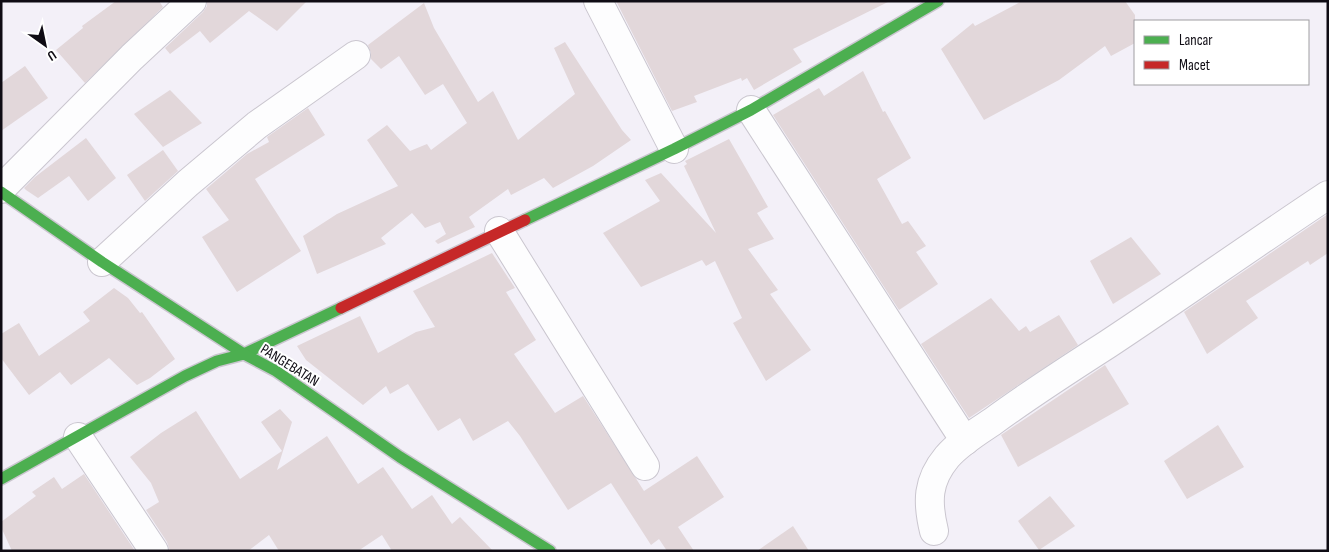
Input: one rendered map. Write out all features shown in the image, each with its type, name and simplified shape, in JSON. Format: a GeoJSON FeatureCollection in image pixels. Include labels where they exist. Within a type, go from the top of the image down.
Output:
{"type":"FeatureCollection","features":[{"type":"Feature","properties":{"kind":"street"},"geometry":{"type":"LineString","coordinates":[[192,1],[132,57],[1,190],[102,262],[244,354],[751,110],[938,1]]}},
{"type":"Feature","properties":{"kind":"street"},"geometry":{"type":"LineString","coordinates":[[598,1],[674,148]]}},
{"type":"Feature","properties":{"kind":"street"},"geometry":{"type":"LineString","coordinates":[[102,262],[188,183],[257,126],[356,55]]}},
{"type":"Feature","properties":{"kind":"street"},"geometry":{"type":"LineString","coordinates":[[751,110],[965,441]]}},
{"type":"Feature","properties":{"kind":"street"},"geometry":{"type":"LineString","coordinates":[[934,531],[929,511],[930,490],[934,477],[948,456],[965,441],[1037,389],[1108,344],[1328,195]]}},
{"type":"Feature","properties":{"kind":"street"},"geometry":{"type":"LineString","coordinates":[[499,231],[645,466]]}},
{"type":"Feature","properties":{"kind":"street","name":"PANGEBATAN"},"geometry":{"type":"LineString","coordinates":[[1,479],[197,370],[218,361],[244,354],[276,371],[400,457],[550,551]]}},
{"type":"Feature","properties":{"kind":"street"},"geometry":{"type":"LineString","coordinates":[[78,437],[154,551]]}},
{"type":"Feature","properties":{"kind":"building"},"geometry":{"type":"Polygon","coordinates":[[[116,1],[159,1],[163,7],[85,83],[56,50],[83,28],[82,26],[116,1]]]}},
{"type":"Feature","properties":{"kind":"building"},"geometry":{"type":"Polygon","coordinates":[[[207,1],[307,1],[277,31],[249,11],[210,43],[200,31],[170,54],[165,48],[203,12],[207,6],[207,1]]]}},
{"type":"Feature","properties":{"kind":"building"},"geometry":{"type":"Polygon","coordinates":[[[616,1],[890,1],[793,49],[802,62],[754,90],[747,78],[742,81],[741,78],[694,96],[697,102],[672,111],[616,1]]]}},
{"type":"Feature","properties":{"kind":"building"},"geometry":{"type":"Polygon","coordinates":[[[1022,1],[1125,1],[1135,15],[1134,44],[1111,56],[1105,46],[1059,80],[984,120],[941,49],[973,23],[975,26],[1022,1]]]}},
{"type":"Feature","properties":{"kind":"building"},"geometry":{"type":"Polygon","coordinates":[[[424,3],[434,28],[478,102],[493,91],[518,140],[575,94],[554,48],[565,42],[622,130],[631,140],[593,166],[553,188],[544,178],[511,195],[508,189],[469,217],[475,227],[438,244],[435,241],[446,234],[440,222],[425,228],[412,213],[381,238],[386,244],[317,274],[303,236],[337,214],[398,186],[367,140],[387,125],[410,151],[427,144],[431,150],[467,123],[443,84],[425,95],[399,56],[381,69],[371,59],[368,45],[424,3]]]}},
{"type":"Feature","properties":{"kind":"building"},"geometry":{"type":"Polygon","coordinates":[[[25,66],[48,98],[1,131],[1,83],[25,66]]]}},
{"type":"Feature","properties":{"kind":"building"},"geometry":{"type":"Polygon","coordinates":[[[863,71],[883,112],[885,111],[911,158],[877,179],[902,224],[908,221],[926,246],[916,252],[938,284],[899,310],[773,115],[819,88],[824,96],[863,71]]]}},
{"type":"Feature","properties":{"kind":"building"},"geometry":{"type":"Polygon","coordinates":[[[170,90],[202,123],[163,147],[134,114],[170,90]]]}},
{"type":"Feature","properties":{"kind":"building"},"geometry":{"type":"Polygon","coordinates":[[[308,108],[325,135],[255,179],[301,251],[237,292],[202,237],[229,220],[206,189],[247,154],[269,142],[267,137],[308,108]]]}},
{"type":"Feature","properties":{"kind":"building"},"geometry":{"type":"Polygon","coordinates":[[[86,138],[116,178],[88,201],[69,176],[38,198],[24,188],[35,177],[86,138]]]}},
{"type":"Feature","properties":{"kind":"building"},"geometry":{"type":"Polygon","coordinates":[[[729,139],[768,207],[757,213],[774,239],[748,249],[778,290],[770,294],[811,350],[766,381],[733,323],[742,318],[715,261],[706,266],[702,260],[641,287],[603,233],[660,201],[645,180],[661,173],[716,233],[684,166],[687,164],[685,161],[729,139]]]}},
{"type":"Feature","properties":{"kind":"building"},"geometry":{"type":"Polygon","coordinates":[[[163,150],[178,171],[145,201],[127,175],[163,150]]]}},
{"type":"Feature","properties":{"kind":"building"},"geometry":{"type":"Polygon","coordinates":[[[1328,214],[1328,253],[1310,265],[1308,261],[1246,301],[1258,318],[1207,354],[1184,312],[1328,214]]]}},
{"type":"Feature","properties":{"kind":"building"},"geometry":{"type":"Polygon","coordinates":[[[1131,237],[1161,274],[1113,304],[1090,261],[1131,237]]]}},
{"type":"Feature","properties":{"kind":"building"},"geometry":{"type":"Polygon","coordinates":[[[492,253],[515,288],[506,292],[536,340],[514,354],[555,413],[583,396],[644,491],[697,456],[724,497],[678,527],[694,551],[667,551],[659,539],[651,545],[611,483],[568,510],[520,436],[508,421],[473,441],[460,418],[438,431],[408,384],[390,394],[386,386],[363,405],[306,360],[297,346],[360,316],[378,353],[416,332],[435,327],[413,291],[492,253]]]}},
{"type":"Feature","properties":{"kind":"building"},"geometry":{"type":"Polygon","coordinates":[[[114,288],[128,298],[140,313],[142,312],[175,359],[150,378],[137,385],[109,358],[71,385],[60,372],[29,395],[1,358],[1,334],[19,323],[39,356],[90,321],[83,312],[114,288]]]}},
{"type":"Feature","properties":{"kind":"building"},"geometry":{"type":"Polygon","coordinates":[[[991,298],[1019,331],[1026,326],[1030,332],[1059,315],[1078,345],[969,418],[921,344],[991,298]]]}},
{"type":"Feature","properties":{"kind":"building"},"geometry":{"type":"Polygon","coordinates":[[[1105,365],[1129,404],[1018,467],[1001,435],[1105,365]]]}},
{"type":"Feature","properties":{"kind":"building"},"geometry":{"type":"Polygon","coordinates":[[[280,409],[292,422],[277,470],[327,436],[358,484],[383,467],[412,509],[432,495],[452,524],[460,517],[493,551],[392,551],[382,535],[358,551],[279,551],[269,535],[248,551],[170,551],[167,542],[146,510],[159,502],[151,483],[130,457],[161,433],[196,411],[240,479],[282,451],[261,422],[280,409]]]}},
{"type":"Feature","properties":{"kind":"building"},"geometry":{"type":"Polygon","coordinates":[[[1218,425],[1244,467],[1187,499],[1164,461],[1218,425]]]}},
{"type":"Feature","properties":{"kind":"building"},"geometry":{"type":"Polygon","coordinates":[[[84,474],[135,551],[12,551],[1,527],[1,522],[36,496],[32,492],[54,477],[62,489],[84,474]]]}},
{"type":"Feature","properties":{"kind":"building"},"geometry":{"type":"Polygon","coordinates":[[[1050,496],[1075,526],[1039,550],[1018,521],[1050,496]]]}},
{"type":"Feature","properties":{"kind":"building"},"geometry":{"type":"Polygon","coordinates":[[[793,526],[809,551],[757,551],[793,526]]]}},
{"type":"Feature","properties":{"kind":"traffic: fast"},"geometry":{"type":"LineString","coordinates":[[525,220],[751,110],[938,1]]}},
{"type":"Feature","properties":{"kind":"traffic: fast"},"geometry":{"type":"LineString","coordinates":[[1,192],[102,262],[244,354],[341,308]]}},
{"type":"Feature","properties":{"kind":"traffic: fast"},"geometry":{"type":"LineString","coordinates":[[1,479],[185,376],[217,361],[244,354],[276,371],[400,457],[550,551]]}},
{"type":"Feature","properties":{"kind":"traffic: jam"},"geometry":{"type":"LineString","coordinates":[[341,308],[525,220]]}}]}
